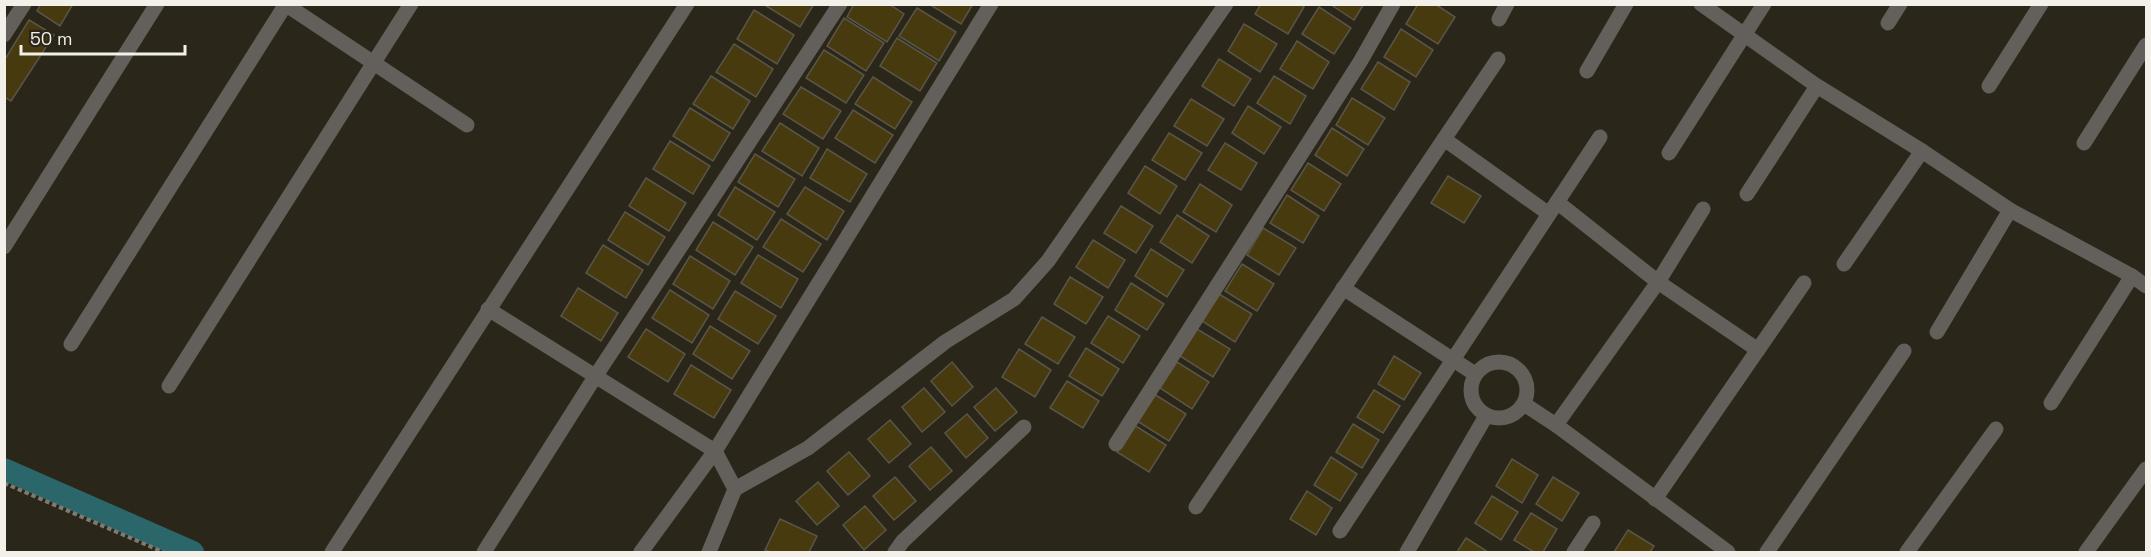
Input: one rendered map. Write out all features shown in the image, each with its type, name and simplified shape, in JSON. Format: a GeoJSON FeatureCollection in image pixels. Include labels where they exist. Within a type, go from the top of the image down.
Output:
{"type":"FeatureCollection","features":[{"type":"Feature","properties":{"kind":"street"},"geometry":{"type":"LineString","coordinates":[[4,35],[24,4]]}},
{"type":"Feature","properties":{"kind":"street"},"geometry":{"type":"LineString","coordinates":[[4,247],[157,4]]}},
{"type":"Feature","properties":{"kind":"street"},"geometry":{"type":"LineString","coordinates":[[169,386],[411,4]]}},
{"type":"Feature","properties":{"kind":"street"},"geometry":{"type":"LineString","coordinates":[[332,552],[687,4]]}},
{"type":"Feature","properties":{"kind":"street"},"geometry":{"type":"LineString","coordinates":[[484,552],[595,377],[840,4]]}},
{"type":"Feature","properties":{"kind":"street"},"geometry":{"type":"LineString","coordinates":[[641,552],[715,451],[991,4]]}},
{"type":"Feature","properties":{"kind":"street"},"geometry":{"type":"LineString","coordinates":[[709,552],[735,489],[808,448],[945,342],[1014,299],[1048,261],[1227,4]]}},
{"type":"Feature","properties":{"kind":"street"},"geometry":{"type":"LineString","coordinates":[[1116,444],[1360,62],[1393,4]]}},
{"type":"Feature","properties":{"kind":"street"},"geometry":{"type":"LineString","coordinates":[[1499,19],[1507,4]]}},
{"type":"Feature","properties":{"kind":"street"},"geometry":{"type":"LineString","coordinates":[[1587,71],[1626,4]]}},
{"type":"Feature","properties":{"kind":"street"},"geometry":{"type":"LineString","coordinates":[[1701,4],[1817,86],[1922,151],[2010,210],[2132,276],[2146,286]]}},
{"type":"Feature","properties":{"kind":"street"},"geometry":{"type":"LineString","coordinates":[[1669,153],[1764,4]]}},
{"type":"Feature","properties":{"kind":"street"},"geometry":{"type":"LineString","coordinates":[[1888,23],[1900,4]]}},
{"type":"Feature","properties":{"kind":"street"},"geometry":{"type":"LineString","coordinates":[[1989,86],[2041,4]]}},
{"type":"Feature","properties":{"kind":"street"},"geometry":{"type":"LineString","coordinates":[[71,344],[286,5],[467,124]]}},
{"type":"Feature","properties":{"kind":"street"},"geometry":{"type":"LineString","coordinates":[[2084,143],[2146,45]]}},
{"type":"Feature","properties":{"kind":"street"},"geometry":{"type":"LineString","coordinates":[[1196,507],[1498,59]]}},
{"type":"Feature","properties":{"kind":"street"},"geometry":{"type":"LineString","coordinates":[[1747,194],[1817,86]]}},
{"type":"Feature","properties":{"kind":"street"},"geometry":{"type":"LineString","coordinates":[[1340,531],[1600,136]]}},
{"type":"Feature","properties":{"kind":"street"},"geometry":{"type":"LineString","coordinates":[[1444,138],[1553,208],[1758,350]]}},
{"type":"Feature","properties":{"kind":"street"},"geometry":{"type":"LineString","coordinates":[[1844,264],[1922,151]]}},
{"type":"Feature","properties":{"kind":"street"},"geometry":{"type":"LineString","coordinates":[[1556,425],[1658,282],[1703,209]]}},
{"type":"Feature","properties":{"kind":"street"},"geometry":{"type":"LineString","coordinates":[[1937,332],[2010,210]]}},
{"type":"Feature","properties":{"kind":"street"},"geometry":{"type":"LineString","coordinates":[[2050,403],[2132,276]]}},
{"type":"Feature","properties":{"kind":"street"},"geometry":{"type":"LineString","coordinates":[[1656,499],[1803,283]]}},
{"type":"Feature","properties":{"kind":"street"},"geometry":{"type":"LineString","coordinates":[[1342,288],[1474,374]]}},
{"type":"Feature","properties":{"kind":"street"},"geometry":{"type":"LineString","coordinates":[[488,309],[715,451],[735,489]]}},
{"type":"Feature","properties":{"kind":"street"},"geometry":{"type":"LineString","coordinates":[[1767,552],[1904,351]]}},
{"type":"Feature","properties":{"kind":"street"},"geometry":{"type":"LineString","coordinates":[[1503,361],[1518,368],[1527,382],[1524,404],[1517,412],[1503,419],[1486,417],[1474,405],[1470,390],[1474,374],[1487,363],[1503,361]]}},
{"type":"Feature","properties":{"kind":"street"},"geometry":{"type":"LineString","coordinates":[[1524,404],[1728,552]]}},
{"type":"Feature","properties":{"kind":"street"},"geometry":{"type":"LineString","coordinates":[[1407,552],[1486,417]]}},
{"type":"Feature","properties":{"kind":"street"},"geometry":{"type":"LineString","coordinates":[[895,552],[903,541],[1024,427]]}},
{"type":"Feature","properties":{"kind":"street"},"geometry":{"type":"LineString","coordinates":[[1907,552],[1996,429]]}},
{"type":"Feature","properties":{"kind":"street"},"geometry":{"type":"LineString","coordinates":[[2086,552],[2146,469]]}},
{"type":"Feature","properties":{"kind":"street"},"geometry":{"type":"LineString","coordinates":[[1574,552],[1593,523]]}},
{"type":"Feature","properties":{"kind":"path"},"geometry":{"type":"LineString","coordinates":[[4,483],[163,552]]}},
{"type":"Feature","properties":{"kind":"building"},"geometry":{"type":"Polygon","coordinates":[[[41,4],[73,4],[60,26],[37,11],[41,4]]]}},
{"type":"Feature","properties":{"kind":"building"},"geometry":{"type":"Polygon","coordinates":[[[763,4],[814,4],[800,27],[763,4]]]}},
{"type":"Feature","properties":{"kind":"building"},"geometry":{"type":"Polygon","coordinates":[[[854,4],[889,4],[904,14],[887,42],[847,17],[854,4]]]}},
{"type":"Feature","properties":{"kind":"building"},"geometry":{"type":"Polygon","coordinates":[[[929,4],[973,4],[961,24],[929,4]]]}},
{"type":"Feature","properties":{"kind":"building"},"geometry":{"type":"Polygon","coordinates":[[[1261,4],[1300,4],[1304,7],[1288,34],[1255,14],[1261,4]]]}},
{"type":"Feature","properties":{"kind":"building"},"geometry":{"type":"Polygon","coordinates":[[[1330,4],[1364,4],[1354,20],[1330,4]]]}},
{"type":"Feature","properties":{"kind":"building"},"geometry":{"type":"Polygon","coordinates":[[[1418,4],[1435,4],[1455,17],[1438,44],[1406,24],[1418,4]]]}},
{"type":"Feature","properties":{"kind":"building"},"geometry":{"type":"Polygon","coordinates":[[[1319,7],[1351,28],[1334,54],[1302,34],[1319,7]]]}},
{"type":"Feature","properties":{"kind":"building"},"geometry":{"type":"Polygon","coordinates":[[[917,8],[956,32],[939,61],[899,36],[917,8]]]}},
{"type":"Feature","properties":{"kind":"building"},"geometry":{"type":"Polygon","coordinates":[[[754,10],[794,35],[777,64],[737,39],[754,10]]]}},
{"type":"Feature","properties":{"kind":"building"},"geometry":{"type":"Polygon","coordinates":[[[844,18],[884,43],[866,71],[827,46],[844,18]]]}},
{"type":"Feature","properties":{"kind":"building"},"geometry":{"type":"Polygon","coordinates":[[[29,20],[54,35],[11,101],[4,97],[4,61],[29,20]]]}},
{"type":"Feature","properties":{"kind":"building"},"geometry":{"type":"Polygon","coordinates":[[[1244,24],[1277,44],[1260,72],[1228,51],[1244,24]]]}},
{"type":"Feature","properties":{"kind":"building"},"geometry":{"type":"Polygon","coordinates":[[[1401,29],[1433,50],[1416,77],[1384,57],[1401,29]]]}},
{"type":"Feature","properties":{"kind":"building"},"geometry":{"type":"Polygon","coordinates":[[[897,38],[937,63],[920,91],[880,66],[897,38]]]}},
{"type":"Feature","properties":{"kind":"building"},"geometry":{"type":"Polygon","coordinates":[[[1297,41],[1329,62],[1313,89],[1280,69],[1297,41]]]}},
{"type":"Feature","properties":{"kind":"building"},"geometry":{"type":"Polygon","coordinates":[[[734,44],[773,69],[756,97],[716,72],[734,44]]]}},
{"type":"Feature","properties":{"kind":"building"},"geometry":{"type":"Polygon","coordinates":[[[824,50],[864,75],[846,103],[806,78],[824,50]]]}},
{"type":"Feature","properties":{"kind":"building"},"geometry":{"type":"Polygon","coordinates":[[[1219,59],[1251,79],[1234,106],[1202,86],[1219,59]]]}},
{"type":"Feature","properties":{"kind":"building"},"geometry":{"type":"Polygon","coordinates":[[[1378,62],[1410,82],[1394,110],[1361,89],[1378,62]]]}},
{"type":"Feature","properties":{"kind":"building"},"geometry":{"type":"Polygon","coordinates":[[[711,76],[750,101],[733,129],[693,104],[711,76]]]}},
{"type":"Feature","properties":{"kind":"building"},"geometry":{"type":"Polygon","coordinates":[[[1274,76],[1306,96],[1290,124],[1257,103],[1274,76]]]}},
{"type":"Feature","properties":{"kind":"building"},"geometry":{"type":"Polygon","coordinates":[[[873,77],[912,102],[895,129],[855,104],[873,77]]]}},
{"type":"Feature","properties":{"kind":"building"},"geometry":{"type":"Polygon","coordinates":[[[801,87],[841,111],[823,139],[783,114],[801,87]]]}},
{"type":"Feature","properties":{"kind":"building"},"geometry":{"type":"Polygon","coordinates":[[[1352,98],[1385,118],[1368,145],[1336,125],[1352,98]]]}},
{"type":"Feature","properties":{"kind":"building"},"geometry":{"type":"Polygon","coordinates":[[[1191,99],[1224,119],[1207,146],[1174,126],[1191,99]]]}},
{"type":"Feature","properties":{"kind":"building"},"geometry":{"type":"Polygon","coordinates":[[[1248,106],[1281,127],[1264,154],[1232,133],[1248,106]]]}},
{"type":"Feature","properties":{"kind":"building"},"geometry":{"type":"Polygon","coordinates":[[[690,108],[730,133],[713,161],[673,136],[690,108]]]}},
{"type":"Feature","properties":{"kind":"building"},"geometry":{"type":"Polygon","coordinates":[[[853,110],[893,135],[875,163],[835,138],[853,110]]]}},
{"type":"Feature","properties":{"kind":"building"},"geometry":{"type":"Polygon","coordinates":[[[780,123],[819,148],[802,176],[762,151],[780,123]]]}},
{"type":"Feature","properties":{"kind":"building"},"geometry":{"type":"Polygon","coordinates":[[[1332,128],[1364,149],[1347,176],[1315,155],[1332,128]]]}},
{"type":"Feature","properties":{"kind":"building"},"geometry":{"type":"Polygon","coordinates":[[[1169,133],[1202,153],[1185,180],[1152,160],[1169,133]]]}},
{"type":"Feature","properties":{"kind":"building"},"geometry":{"type":"Polygon","coordinates":[[[670,141],[710,166],[693,194],[653,169],[670,141]]]}},
{"type":"Feature","properties":{"kind":"building"},"geometry":{"type":"Polygon","coordinates":[[[1225,143],[1257,163],[1241,190],[1208,170],[1225,143]]]}},
{"type":"Feature","properties":{"kind":"building"},"geometry":{"type":"Polygon","coordinates":[[[827,149],[867,174],[850,202],[810,178],[827,149]]]}},
{"type":"Feature","properties":{"kind":"building"},"geometry":{"type":"Polygon","coordinates":[[[755,154],[795,179],[778,207],[738,182],[755,154]]]}},
{"type":"Feature","properties":{"kind":"building"},"geometry":{"type":"Polygon","coordinates":[[[1308,163],[1341,184],[1324,211],[1291,190],[1308,163]]]}},
{"type":"Feature","properties":{"kind":"building"},"geometry":{"type":"Polygon","coordinates":[[[1145,166],[1177,186],[1160,214],[1128,193],[1145,166]]]}},
{"type":"Feature","properties":{"kind":"building"},"geometry":{"type":"Polygon","coordinates":[[[1448,176],[1481,196],[1464,223],[1431,203],[1448,176]]]}},
{"type":"Feature","properties":{"kind":"building"},"geometry":{"type":"Polygon","coordinates":[[[646,178],[686,203],[669,231],[629,206],[646,178]]]}},
{"type":"Feature","properties":{"kind":"building"},"geometry":{"type":"Polygon","coordinates":[[[1200,184],[1232,205],[1216,232],[1183,212],[1200,184]]]}},
{"type":"Feature","properties":{"kind":"building"},"geometry":{"type":"Polygon","coordinates":[[[735,187],[775,212],[757,240],[718,215],[735,187]]]}},
{"type":"Feature","properties":{"kind":"building"},"geometry":{"type":"Polygon","coordinates":[[[805,187],[844,211],[827,240],[787,214],[805,187]]]}},
{"type":"Feature","properties":{"kind":"building"},"geometry":{"type":"Polygon","coordinates":[[[1287,195],[1319,216],[1303,243],[1270,223],[1287,195]]]}},
{"type":"Feature","properties":{"kind":"building"},"geometry":{"type":"Polygon","coordinates":[[[1121,206],[1153,226],[1136,253],[1104,233],[1121,206]]]}},
{"type":"Feature","properties":{"kind":"building"},"geometry":{"type":"Polygon","coordinates":[[[625,212],[665,237],[648,265],[608,240],[625,212]]]}},
{"type":"Feature","properties":{"kind":"building"},"geometry":{"type":"Polygon","coordinates":[[[1177,215],[1209,236],[1192,263],[1160,242],[1177,215]]]}},
{"type":"Feature","properties":{"kind":"building"},"geometry":{"type":"Polygon","coordinates":[[[781,219],[821,244],[803,272],[763,247],[781,219]]]}},
{"type":"Feature","properties":{"kind":"building"},"geometry":{"type":"Polygon","coordinates":[[[713,222],[753,247],[735,275],[696,250],[713,222]]]}},
{"type":"Feature","properties":{"kind":"building"},"geometry":{"type":"Polygon","coordinates":[[[1263,228],[1296,248],[1279,275],[1247,255],[1263,228]]]}},
{"type":"Feature","properties":{"kind":"building"},"geometry":{"type":"Polygon","coordinates":[[[1093,240],[1125,260],[1108,288],[1076,267],[1093,240]]]}},
{"type":"Feature","properties":{"kind":"building"},"geometry":{"type":"Polygon","coordinates":[[[603,245],[643,270],[626,298],[586,273],[603,245]]]}},
{"type":"Feature","properties":{"kind":"building"},"geometry":{"type":"Polygon","coordinates":[[[1151,249],[1184,270],[1167,297],[1135,276],[1151,249]]]}},
{"type":"Feature","properties":{"kind":"building"},"geometry":{"type":"Polygon","coordinates":[[[758,255],[798,279],[781,308],[741,283],[758,255]]]}},
{"type":"Feature","properties":{"kind":"building"},"geometry":{"type":"Polygon","coordinates":[[[690,256],[730,281],[713,309],[673,284],[690,256]]]}},
{"type":"Feature","properties":{"kind":"building"},"geometry":{"type":"Polygon","coordinates":[[[1242,264],[1274,284],[1257,311],[1225,291],[1242,264]]]}},
{"type":"Feature","properties":{"kind":"building"},"geometry":{"type":"Polygon","coordinates":[[[1070,277],[1103,297],[1086,324],[1054,304],[1070,277]]]}},
{"type":"Feature","properties":{"kind":"building"},"geometry":{"type":"Polygon","coordinates":[[[1131,283],[1164,304],[1147,330],[1115,310],[1131,283]]]}},
{"type":"Feature","properties":{"kind":"building"},"geometry":{"type":"Polygon","coordinates":[[[578,288],[618,313],[601,341],[561,316],[578,288]]]}},
{"type":"Feature","properties":{"kind":"building"},"geometry":{"type":"Polygon","coordinates":[[[670,290],[709,315],[692,343],[652,318],[670,290]]]}},
{"type":"Feature","properties":{"kind":"building"},"geometry":{"type":"Polygon","coordinates":[[[735,291],[776,316],[758,344],[718,319],[735,291]]]}},
{"type":"Feature","properties":{"kind":"building"},"geometry":{"type":"Polygon","coordinates":[[[1219,294],[1252,314],[1235,342],[1202,321],[1219,294]]]}},
{"type":"Feature","properties":{"kind":"building"},"geometry":{"type":"Polygon","coordinates":[[[1108,316],[1140,336],[1123,363],[1091,343],[1108,316]]]}},
{"type":"Feature","properties":{"kind":"building"},"geometry":{"type":"Polygon","coordinates":[[[1042,317],[1075,337],[1058,364],[1025,344],[1042,317]]]}},
{"type":"Feature","properties":{"kind":"building"},"geometry":{"type":"Polygon","coordinates":[[[710,326],[750,351],[732,379],[693,354],[710,326]]]}},
{"type":"Feature","properties":{"kind":"building"},"geometry":{"type":"Polygon","coordinates":[[[646,329],[685,354],[668,382],[628,357],[646,329]]]}},
{"type":"Feature","properties":{"kind":"building"},"geometry":{"type":"Polygon","coordinates":[[[1197,329],[1230,349],[1213,377],[1180,356],[1197,329]]]}},
{"type":"Feature","properties":{"kind":"building"},"geometry":{"type":"Polygon","coordinates":[[[1086,348],[1119,369],[1102,396],[1069,376],[1086,348]]]}},
{"type":"Feature","properties":{"kind":"building"},"geometry":{"type":"Polygon","coordinates":[[[1019,349],[1051,370],[1035,397],[1002,377],[1019,349]]]}},
{"type":"Feature","properties":{"kind":"building"},"geometry":{"type":"Polygon","coordinates":[[[1394,356],[1421,373],[1404,400],[1378,384],[1394,356]]]}},
{"type":"Feature","properties":{"kind":"building"},"geometry":{"type":"Polygon","coordinates":[[[952,362],[973,387],[952,406],[931,381],[952,362]]]}},
{"type":"Feature","properties":{"kind":"building"},"geometry":{"type":"Polygon","coordinates":[[[1177,362],[1209,382],[1192,409],[1160,388],[1177,362]]]}},
{"type":"Feature","properties":{"kind":"building"},"geometry":{"type":"Polygon","coordinates":[[[691,365],[731,390],[714,418],[674,394],[691,365]]]}},
{"type":"Feature","properties":{"kind":"building"},"geometry":{"type":"Polygon","coordinates":[[[1067,381],[1099,401],[1083,428],[1050,408],[1067,381]]]}},
{"type":"Feature","properties":{"kind":"building"},"geometry":{"type":"Polygon","coordinates":[[[924,388],[945,412],[922,432],[902,407],[924,388]]]}},
{"type":"Feature","properties":{"kind":"building"},"geometry":{"type":"Polygon","coordinates":[[[996,388],[1017,412],[995,431],[974,407],[996,388]]]}},
{"type":"Feature","properties":{"kind":"building"},"geometry":{"type":"Polygon","coordinates":[[[1374,390],[1400,406],[1383,433],[1357,417],[1374,390]]]}},
{"type":"Feature","properties":{"kind":"building"},"geometry":{"type":"Polygon","coordinates":[[[1154,394],[1186,414],[1169,441],[1137,421],[1154,394]]]}},
{"type":"Feature","properties":{"kind":"building"},"geometry":{"type":"Polygon","coordinates":[[[967,414],[988,438],[966,458],[945,433],[967,414]]]}},
{"type":"Feature","properties":{"kind":"building"},"geometry":{"type":"Polygon","coordinates":[[[890,420],[911,444],[889,463],[868,439],[890,420]]]}},
{"type":"Feature","properties":{"kind":"building"},"geometry":{"type":"Polygon","coordinates":[[[1353,424],[1379,440],[1362,468],[1336,452],[1353,424]]]}},
{"type":"Feature","properties":{"kind":"building"},"geometry":{"type":"Polygon","coordinates":[[[1134,425],[1166,445],[1149,472],[1117,452],[1134,425]]]}},
{"type":"Feature","properties":{"kind":"building"},"geometry":{"type":"Polygon","coordinates":[[[931,447],[952,471],[930,490],[909,466],[931,447]]]}},
{"type":"Feature","properties":{"kind":"building"},"geometry":{"type":"Polygon","coordinates":[[[849,452],[870,476],[848,495],[827,471],[849,452]]]}},
{"type":"Feature","properties":{"kind":"building"},"geometry":{"type":"Polygon","coordinates":[[[1331,457],[1357,474],[1340,501],[1314,485],[1331,457]]]}},
{"type":"Feature","properties":{"kind":"building"},"geometry":{"type":"Polygon","coordinates":[[[1512,459],[1538,475],[1522,503],[1496,486],[1512,459]]]}},
{"type":"Feature","properties":{"kind":"building"},"geometry":{"type":"Polygon","coordinates":[[[895,477],[916,501],[894,520],[873,496],[895,477]]]}},
{"type":"Feature","properties":{"kind":"building"},"geometry":{"type":"Polygon","coordinates":[[[1553,477],[1579,493],[1562,521],[1536,504],[1553,477]]]}},
{"type":"Feature","properties":{"kind":"building"},"geometry":{"type":"Polygon","coordinates":[[[818,482],[839,506],[817,525],[796,501],[818,482]]]}},
{"type":"Feature","properties":{"kind":"building"},"geometry":{"type":"Polygon","coordinates":[[[1307,491],[1332,508],[1316,535],[1290,519],[1307,491]]]}},
{"type":"Feature","properties":{"kind":"building"},"geometry":{"type":"Polygon","coordinates":[[[1492,496],[1518,512],[1501,540],[1475,523],[1492,496]]]}},
{"type":"Feature","properties":{"kind":"building"},"geometry":{"type":"Polygon","coordinates":[[[865,506],[886,530],[864,550],[843,525],[865,506]]]}},
{"type":"Feature","properties":{"kind":"building"},"geometry":{"type":"Polygon","coordinates":[[[1531,513],[1557,529],[1543,552],[1534,552],[1514,540],[1531,513]]]}},
{"type":"Feature","properties":{"kind":"building"},"geometry":{"type":"Polygon","coordinates":[[[780,519],[817,536],[809,552],[765,550],[780,519]]]}},
{"type":"Feature","properties":{"kind":"building"},"geometry":{"type":"Polygon","coordinates":[[[1628,530],[1654,546],[1650,552],[1614,552],[1628,530]]]}},
{"type":"Feature","properties":{"kind":"building"},"geometry":{"type":"Polygon","coordinates":[[[1466,538],[1488,552],[1457,552],[1466,538]]]}},
{"type":"Feature","properties":{"kind":"waterway"},"geometry":{"type":"LineString","coordinates":[[4,469],[193,552]]}}]}
